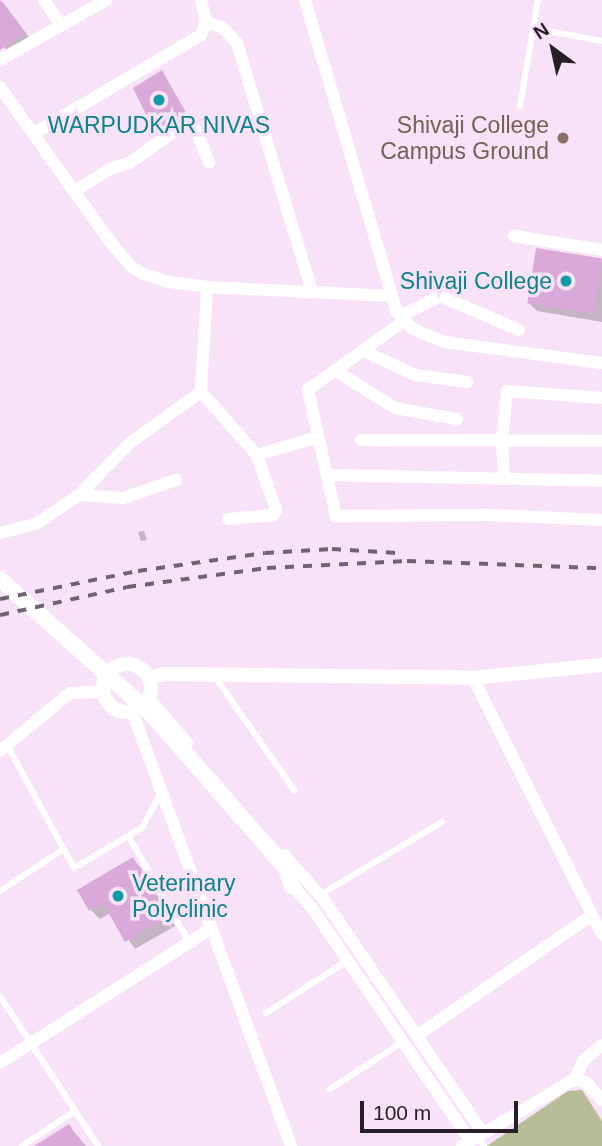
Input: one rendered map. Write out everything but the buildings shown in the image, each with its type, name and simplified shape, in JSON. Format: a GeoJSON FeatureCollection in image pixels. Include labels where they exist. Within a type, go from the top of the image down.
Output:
{"type":"FeatureCollection","features":[{"type":"Feature","properties":{"kind":"main road"},"geometry":{"type":"LineString","coordinates":[[0,579],[140,702],[297,881]]}},
{"type":"Feature","properties":{"kind":"street"},"geometry":{"type":"LineString","coordinates":[[44,0],[61,25]]}},
{"type":"Feature","properties":{"kind":"street"},"geometry":{"type":"LineString","coordinates":[[0,60],[106,0]]}},
{"type":"Feature","properties":{"kind":"street"},"geometry":{"type":"LineString","coordinates":[[33,134],[201,35],[206,22],[201,0]]}},
{"type":"Feature","properties":{"kind":"street"},"geometry":{"type":"LineString","coordinates":[[305,0],[392,296],[403,318],[413,329],[444,342],[602,363]]}},
{"type":"Feature","properties":{"kind":"street"},"geometry":{"type":"LineString","coordinates":[[206,22],[223,27],[237,43],[312,292]]}},
{"type":"Feature","properties":{"kind":"street"},"geometry":{"type":"LineString","coordinates":[[0,87],[111,243],[132,267],[154,278],[207,287],[392,296]]}},
{"type":"Feature","properties":{"kind":"street"},"geometry":{"type":"LineString","coordinates":[[75,191],[110,169],[129,163],[181,127],[196,130],[209,162]]}},
{"type":"Feature","properties":{"kind":"street"},"geometry":{"type":"LineString","coordinates":[[513,236],[602,250]]}},
{"type":"Feature","properties":{"kind":"street"},"geometry":{"type":"LineString","coordinates":[[207,287],[201,392],[257,456],[275,513],[229,519]]}},
{"type":"Feature","properties":{"kind":"street"},"geometry":{"type":"LineString","coordinates":[[519,330],[440,296],[403,318],[363,351],[308,390],[336,516],[489,514],[602,520]]}},
{"type":"Feature","properties":{"kind":"street"},"geometry":{"type":"LineString","coordinates":[[363,351],[416,376],[468,382]]}},
{"type":"Feature","properties":{"kind":"street"},"geometry":{"type":"LineString","coordinates":[[336,371],[395,408],[457,419]]}},
{"type":"Feature","properties":{"kind":"street"},"geometry":{"type":"LineString","coordinates":[[504,478],[502,439],[507,391],[602,398]]}},
{"type":"Feature","properties":{"kind":"street"},"geometry":{"type":"LineString","coordinates":[[0,533],[36,524],[79,495],[131,443],[201,392]]}},
{"type":"Feature","properties":{"kind":"street"},"geometry":{"type":"LineString","coordinates":[[257,456],[318,437]]}},
{"type":"Feature","properties":{"kind":"street"},"geometry":{"type":"LineString","coordinates":[[361,440],[602,441]]}},
{"type":"Feature","properties":{"kind":"street"},"geometry":{"type":"LineString","coordinates":[[327,475],[602,481]]}},
{"type":"Feature","properties":{"kind":"street"},"geometry":{"type":"LineString","coordinates":[[79,495],[123,498],[176,480]]}},
{"type":"Feature","properties":{"kind":"street"},"geometry":{"type":"LineString","coordinates":[[140,706],[112,707],[103,692],[107,675],[118,666],[132,665],[149,678]]}},
{"type":"Feature","properties":{"kind":"street"},"geometry":{"type":"LineString","coordinates":[[149,678],[164,674],[213,674],[473,678],[602,665]]}},
{"type":"Feature","properties":{"kind":"street"},"geometry":{"type":"LineString","coordinates":[[149,678],[140,706],[162,791],[291,1146]]}},
{"type":"Feature","properties":{"kind":"street"},"geometry":{"type":"LineString","coordinates":[[473,678],[602,934]]}},
{"type":"Feature","properties":{"kind":"street"},"geometry":{"type":"LineString","coordinates":[[4,748],[70,693],[103,692]]}},
{"type":"Feature","properties":{"kind":"street"},"geometry":{"type":"LineString","coordinates":[[140,706],[297,881],[320,896],[418,1035],[476,1140]]}},
{"type":"Feature","properties":{"kind":"street"},"geometry":{"type":"LineString","coordinates":[[297,881],[308,905],[464,1132],[476,1140]]}},
{"type":"Feature","properties":{"kind":"street"},"geometry":{"type":"LineString","coordinates":[[418,1035],[592,915]]}},
{"type":"Feature","properties":{"kind":"street"},"geometry":{"type":"LineString","coordinates":[[0,1063],[206,931],[210,922]]}},
{"type":"Feature","properties":{"kind":"street"},"geometry":{"type":"LineString","coordinates":[[476,1140],[575,1079],[584,1060],[602,1045]]}},
{"type":"Feature","properties":{"kind":"street"},"geometry":{"type":"LineString","coordinates":[[575,1079],[587,1083],[602,1100]]}},
{"type":"Feature","properties":{"kind":"lane"},"geometry":{"type":"LineString","coordinates":[[520,106],[538,0]]}},
{"type":"Feature","properties":{"kind":"lane"},"geometry":{"type":"LineString","coordinates":[[533,29],[602,41]]}},
{"type":"Feature","properties":{"kind":"lane"},"geometry":{"type":"LineString","coordinates":[[213,674],[294,790]]}},
{"type":"Feature","properties":{"kind":"lane"},"geometry":{"type":"LineString","coordinates":[[4,748],[69,864],[78,868],[142,828],[162,791]]}},
{"type":"Feature","properties":{"kind":"lane"},"geometry":{"type":"LineString","coordinates":[[308,905],[442,822]]}},
{"type":"Feature","properties":{"kind":"lane"},"geometry":{"type":"LineString","coordinates":[[129,837],[189,942]]}},
{"type":"Feature","properties":{"kind":"lane"},"geometry":{"type":"LineString","coordinates":[[0,891],[62,850]]}},
{"type":"Feature","properties":{"kind":"lane"},"geometry":{"type":"LineString","coordinates":[[266,1013],[348,961]]}},
{"type":"Feature","properties":{"kind":"lane"},"geometry":{"type":"LineString","coordinates":[[0,996],[98,1146]]}},
{"type":"Feature","properties":{"kind":"lane"},"geometry":{"type":"LineString","coordinates":[[330,1089],[402,1042]]}},
{"type":"Feature","properties":{"kind":"lane"},"geometry":{"type":"LineString","coordinates":[[22,1146],[75,1111]]}},
{"type":"Feature","properties":{"kind":"green space"},"geometry":{"type":"Polygon","coordinates":[[[582,1090],[602,1121],[602,1146],[487,1146],[568,1091],[582,1090]]]}},
{"type":"Feature","properties":{"kind":"railway"},"geometry":{"type":"LineString","coordinates":[[0,599],[138,571],[265,553],[332,549],[398,553]]}},
{"type":"Feature","properties":{"kind":"railway"},"geometry":{"type":"LineString","coordinates":[[0,615],[127,587],[267,568],[407,561],[602,568]]}},
{"type":"Feature","properties":{"kind":"place","name":"WARPUDKAR NIVAS"},"geometry":{"type":"Point","coordinates":[159,100]}},
{"type":"Feature","properties":{"kind":"place","name":"Shivaji College Campus Ground"},"geometry":{"type":"Point","coordinates":[563,138]}},
{"type":"Feature","properties":{"kind":"place","name":"Shivaji College"},"geometry":{"type":"Point","coordinates":[566,281]}},
{"type":"Feature","properties":{"kind":"place","name":"Veterinary Polyclinic"},"geometry":{"type":"Point","coordinates":[118,896]}}]}
